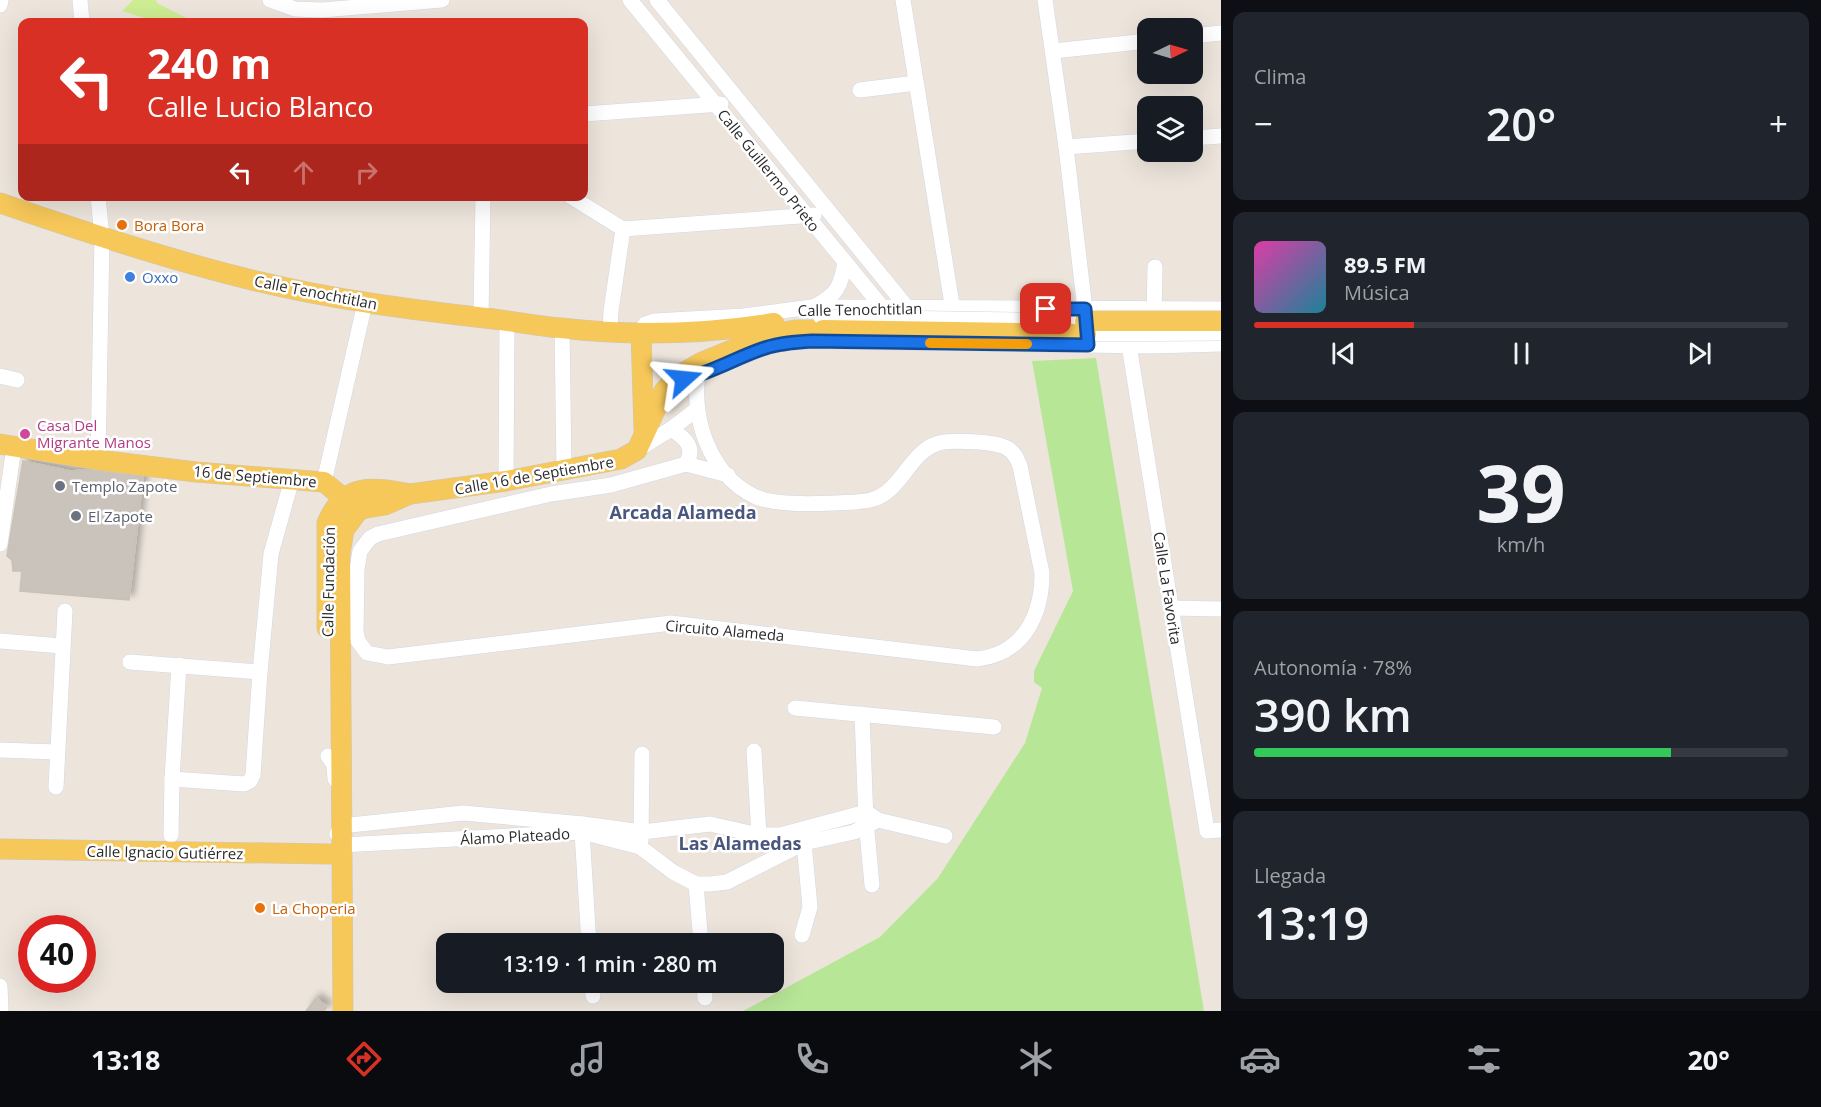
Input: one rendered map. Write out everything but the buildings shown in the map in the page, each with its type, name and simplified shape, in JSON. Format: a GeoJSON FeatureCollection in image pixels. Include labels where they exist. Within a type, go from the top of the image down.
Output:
{"type":"FeatureCollection","features":[{"type":"Feature","properties":{"kind":"main road","name":"Calle Tenochtitlan"},"geometry":{"type":"LineString","coordinates":[[0,203],[102,238],[257,281],[365,303],[562,328],[641,333],[743,328],[819,318],[1086,327]]}},
{"type":"Feature","properties":{"kind":"main road"},"geometry":{"type":"LineString","coordinates":[[641,441],[668,386],[768,335],[795,330],[819,318]]}},
{"type":"Feature","properties":{"kind":"main road"},"geometry":{"type":"LineString","coordinates":[[1086,327],[1221,321]]}},
{"type":"Feature","properties":{"kind":"main road"},"geometry":{"type":"LineString","coordinates":[[641,333],[641,441]]}},
{"type":"Feature","properties":{"kind":"main road","name":"Calle 16 de Septiembre"},"geometry":{"type":"LineString","coordinates":[[410,494],[506,482],[615,461],[630,456],[641,441]]}},
{"type":"Feature","properties":{"kind":"main road","name":"16 de Septiembre"},"geometry":{"type":"LineString","coordinates":[[7,445],[98,460],[196,472],[324,482],[358,511]]}},
{"type":"Feature","properties":{"kind":"main road"},"geometry":{"type":"LineString","coordinates":[[343,497],[359,491],[384,489],[410,494]]}},
{"type":"Feature","properties":{"kind":"main road"},"geometry":{"type":"LineString","coordinates":[[358,511],[385,505],[410,494]]}},
{"type":"Feature","properties":{"kind":"main road","name":"Calle Fundación"},"geometry":{"type":"LineString","coordinates":[[343,497],[333,508],[327,523],[328,756],[338,840],[344,1011]]}},
{"type":"Feature","properties":{"kind":"main road","name":"Calle Fundación"},"geometry":{"type":"LineString","coordinates":[[333,1011],[338,840],[340,554],[344,530],[358,511]]}},
{"type":"Feature","properties":{"kind":"main road","name":"Calle Ignacio Gutiérrez"},"geometry":{"type":"LineString","coordinates":[[0,849],[338,840]]}},
{"type":"Feature","properties":{"kind":"street"},"geometry":{"type":"LineString","coordinates":[[0,5],[1,0]]}},
{"type":"Feature","properties":{"kind":"street"},"geometry":{"type":"LineString","coordinates":[[80,0],[82,18]]}},
{"type":"Feature","properties":{"kind":"street"},"geometry":{"type":"LineString","coordinates":[[270,0],[322,10],[441,0]]}},
{"type":"Feature","properties":{"kind":"street","name":"Calle Guillermo Prieto"},"geometry":{"type":"LineString","coordinates":[[630,0],[884,307],[904,343]]}},
{"type":"Feature","properties":{"kind":"street","name":"Calle Guillermo Prieto"},"geometry":{"type":"LineString","coordinates":[[657,0],[908,308],[927,343]]}},
{"type":"Feature","properties":{"kind":"street"},"geometry":{"type":"LineString","coordinates":[[903,0],[958,343]]}},
{"type":"Feature","properties":{"kind":"street"},"geometry":{"type":"LineString","coordinates":[[1045,0],[1066,147],[1086,327]]}},
{"type":"Feature","properties":{"kind":"street"},"geometry":{"type":"LineString","coordinates":[[1203,35],[1221,33]]}},
{"type":"Feature","properties":{"kind":"street"},"geometry":{"type":"LineString","coordinates":[[1053,51],[1137,42]]}},
{"type":"Feature","properties":{"kind":"street"},"geometry":{"type":"LineString","coordinates":[[860,90],[916,83]]}},
{"type":"Feature","properties":{"kind":"street"},"geometry":{"type":"LineString","coordinates":[[588,114],[740,102]]}},
{"type":"Feature","properties":{"kind":"street"},"geometry":{"type":"LineString","coordinates":[[1203,137],[1221,136]]}},
{"type":"Feature","properties":{"kind":"street"},"geometry":{"type":"LineString","coordinates":[[1066,147],[1137,142]]}},
{"type":"Feature","properties":{"kind":"street"},"geometry":{"type":"LineString","coordinates":[[98,201],[102,238],[98,460]]}},
{"type":"Feature","properties":{"kind":"street"},"geometry":{"type":"LineString","coordinates":[[481,318],[483,201]]}},
{"type":"Feature","properties":{"kind":"street"},"geometry":{"type":"LineString","coordinates":[[578,201],[622,230],[807,216],[830,212]]}},
{"type":"Feature","properties":{"kind":"street"},"geometry":{"type":"LineString","coordinates":[[610,331],[622,230]]}},
{"type":"Feature","properties":{"kind":"street"},"geometry":{"type":"LineString","coordinates":[[819,318],[841,283],[845,262]]}},
{"type":"Feature","properties":{"kind":"street"},"geometry":{"type":"LineString","coordinates":[[1153,346],[1155,267]]}},
{"type":"Feature","properties":{"kind":"street"},"geometry":{"type":"LineString","coordinates":[[324,482],[365,303]]}},
{"type":"Feature","properties":{"kind":"street","name":"Calle Tenochtitlan"},"geometry":{"type":"LineString","coordinates":[[819,318],[884,307],[952,308],[1086,327]]}},
{"type":"Feature","properties":{"kind":"street"},"geometry":{"type":"LineString","coordinates":[[1086,327],[1154,309],[1221,309]]}},
{"type":"Feature","properties":{"kind":"street"},"geometry":{"type":"LineString","coordinates":[[506,482],[507,321]]}},
{"type":"Feature","properties":{"kind":"street"},"geometry":{"type":"LineString","coordinates":[[1086,327],[1221,333]]}},
{"type":"Feature","properties":{"kind":"street"},"geometry":{"type":"LineString","coordinates":[[1086,327],[1129,345],[1221,344]]}},
{"type":"Feature","properties":{"kind":"street","name":"Calle Tenochtitlan"},"geometry":{"type":"LineString","coordinates":[[698,370],[786,343],[812,341],[958,343],[1086,327]]}},
{"type":"Feature","properties":{"kind":"street"},"geometry":{"type":"LineString","coordinates":[[562,328],[564,470]]}},
{"type":"Feature","properties":{"kind":"street","name":"Calle La Favorita"},"geometry":{"type":"LineString","coordinates":[[1129,345],[1171,608],[1214,830]]}},
{"type":"Feature","properties":{"kind":"street","name":"Circuito Alameda"},"geometry":{"type":"LineString","coordinates":[[698,370],[697,409],[706,440],[714,456],[728,475],[742,488],[756,497],[767,500],[824,503],[868,500],[890,489],[919,455],[938,443],[987,443],[1008,448],[1020,466],[1042,573],[1041,596],[1030,624],[1015,645],[999,654],[977,659],[670,623],[388,657],[367,653],[361,647],[356,633],[357,568],[360,551],[370,538],[387,531],[539,497],[611,485],[686,464],[728,475]]}},
{"type":"Feature","properties":{"kind":"street"},"geometry":{"type":"LineString","coordinates":[[642,374],[651,385],[668,386]]}},
{"type":"Feature","properties":{"kind":"street"},"geometry":{"type":"LineString","coordinates":[[0,376],[17,380]]}},
{"type":"Feature","properties":{"kind":"street"},"geometry":{"type":"LineString","coordinates":[[641,441],[671,429],[697,409]]}},
{"type":"Feature","properties":{"kind":"street"},"geometry":{"type":"LineString","coordinates":[[671,429],[684,438],[690,446],[690,455],[686,464]]}},
{"type":"Feature","properties":{"kind":"street"},"geometry":{"type":"LineString","coordinates":[[0,544],[7,445]]}},
{"type":"Feature","properties":{"kind":"street"},"geometry":{"type":"LineString","coordinates":[[172,779],[244,784],[250,781],[253,775],[271,554],[292,479]]}},
{"type":"Feature","properties":{"kind":"street"},"geometry":{"type":"LineString","coordinates":[[1171,608],[1221,609]]}},
{"type":"Feature","properties":{"kind":"street"},"geometry":{"type":"LineString","coordinates":[[56,787],[65,611]]}},
{"type":"Feature","properties":{"kind":"street"},"geometry":{"type":"LineString","coordinates":[[0,641],[62,646]]}},
{"type":"Feature","properties":{"kind":"street"},"geometry":{"type":"LineString","coordinates":[[130,662],[260,672]]}},
{"type":"Feature","properties":{"kind":"street"},"geometry":{"type":"LineString","coordinates":[[171,835],[179,666]]}},
{"type":"Feature","properties":{"kind":"street"},"geometry":{"type":"LineString","coordinates":[[795,708],[994,727]]}},
{"type":"Feature","properties":{"kind":"street"},"geometry":{"type":"LineString","coordinates":[[862,714],[872,885]]}},
{"type":"Feature","properties":{"kind":"street"},"geometry":{"type":"LineString","coordinates":[[0,750],[57,752]]}},
{"type":"Feature","properties":{"kind":"street"},"geometry":{"type":"LineString","coordinates":[[754,751],[759,835]]}},
{"type":"Feature","properties":{"kind":"street"},"geometry":{"type":"LineString","coordinates":[[642,754],[641,840],[695,824],[710,824],[759,835],[801,837],[854,832],[870,820],[945,836]]}},
{"type":"Feature","properties":{"kind":"street","name":"Álamo Plateado"},"geometry":{"type":"LineString","coordinates":[[338,840],[463,813],[582,828],[641,840],[673,872],[696,884]]}},
{"type":"Feature","properties":{"kind":"street"},"geometry":{"type":"LineString","coordinates":[[582,828],[588,933]]}},
{"type":"Feature","properties":{"kind":"street","name":"Álamo Plateado"},"geometry":{"type":"LineString","coordinates":[[338,840],[582,828]]}},
{"type":"Feature","properties":{"kind":"street"},"geometry":{"type":"LineString","coordinates":[[700,933],[696,884],[727,882],[801,837]]}},
{"type":"Feature","properties":{"kind":"street"},"geometry":{"type":"LineString","coordinates":[[801,837],[810,906],[802,935]]}},
{"type":"Feature","properties":{"kind":"street"},"geometry":{"type":"LineString","coordinates":[[0,986],[1,1011]]}},
{"type":"Feature","properties":{"kind":"green space"},"geometry":{"type":"Polygon","coordinates":[[[133,0],[156,0],[157,3],[186,18],[144,18],[122,11],[133,0]]]}},
{"type":"Feature","properties":{"kind":"green space"},"geometry":{"type":"Polygon","coordinates":[[[1096,358],[1204,1011],[743,1011],[776,993],[784,993],[784,989],[880,937],[938,878],[1025,743],[1042,688],[1034,682],[1034,671],[1073,591],[1032,361],[1096,358]]]}},
{"type":"Feature","properties":{"kind":"slow traffic"},"geometry":{"type":"LineString","coordinates":[[930,343],[1027,344]]}},
{"type":"Feature","properties":{"kind":"place","name":"Bora Bora"},"geometry":{"type":"Point","coordinates":[122,225]}},
{"type":"Feature","properties":{"kind":"place","name":"Oxxo"},"geometry":{"type":"Point","coordinates":[130,277]}},
{"type":"Feature","properties":{"kind":"place","name":"Casa Del Migrante Manos"},"geometry":{"type":"Point","coordinates":[25,434]}},
{"type":"Feature","properties":{"kind":"place","name":"Templo Zapote"},"geometry":{"type":"Point","coordinates":[60,486]}},
{"type":"Feature","properties":{"kind":"place","name":"El Zapote"},"geometry":{"type":"Point","coordinates":[76,516]}},
{"type":"Feature","properties":{"kind":"place","name":"La Choperia"},"geometry":{"type":"Point","coordinates":[260,908]}},
{"type":"Feature","properties":{"kind":"district","name":"Arcada Alameda"},"geometry":{"type":"Point","coordinates":[683,512]}},
{"type":"Feature","properties":{"kind":"district","name":"Las Alamedas"},"geometry":{"type":"Point","coordinates":[740,843]}},
{"type":"Feature","properties":{"kind":"route"},"geometry":{"type":"LineString","coordinates":[[684,379],[697,376],[766,347],[786,343],[812,341],[1088,345],[1085,309],[1046,309]]}}]}
